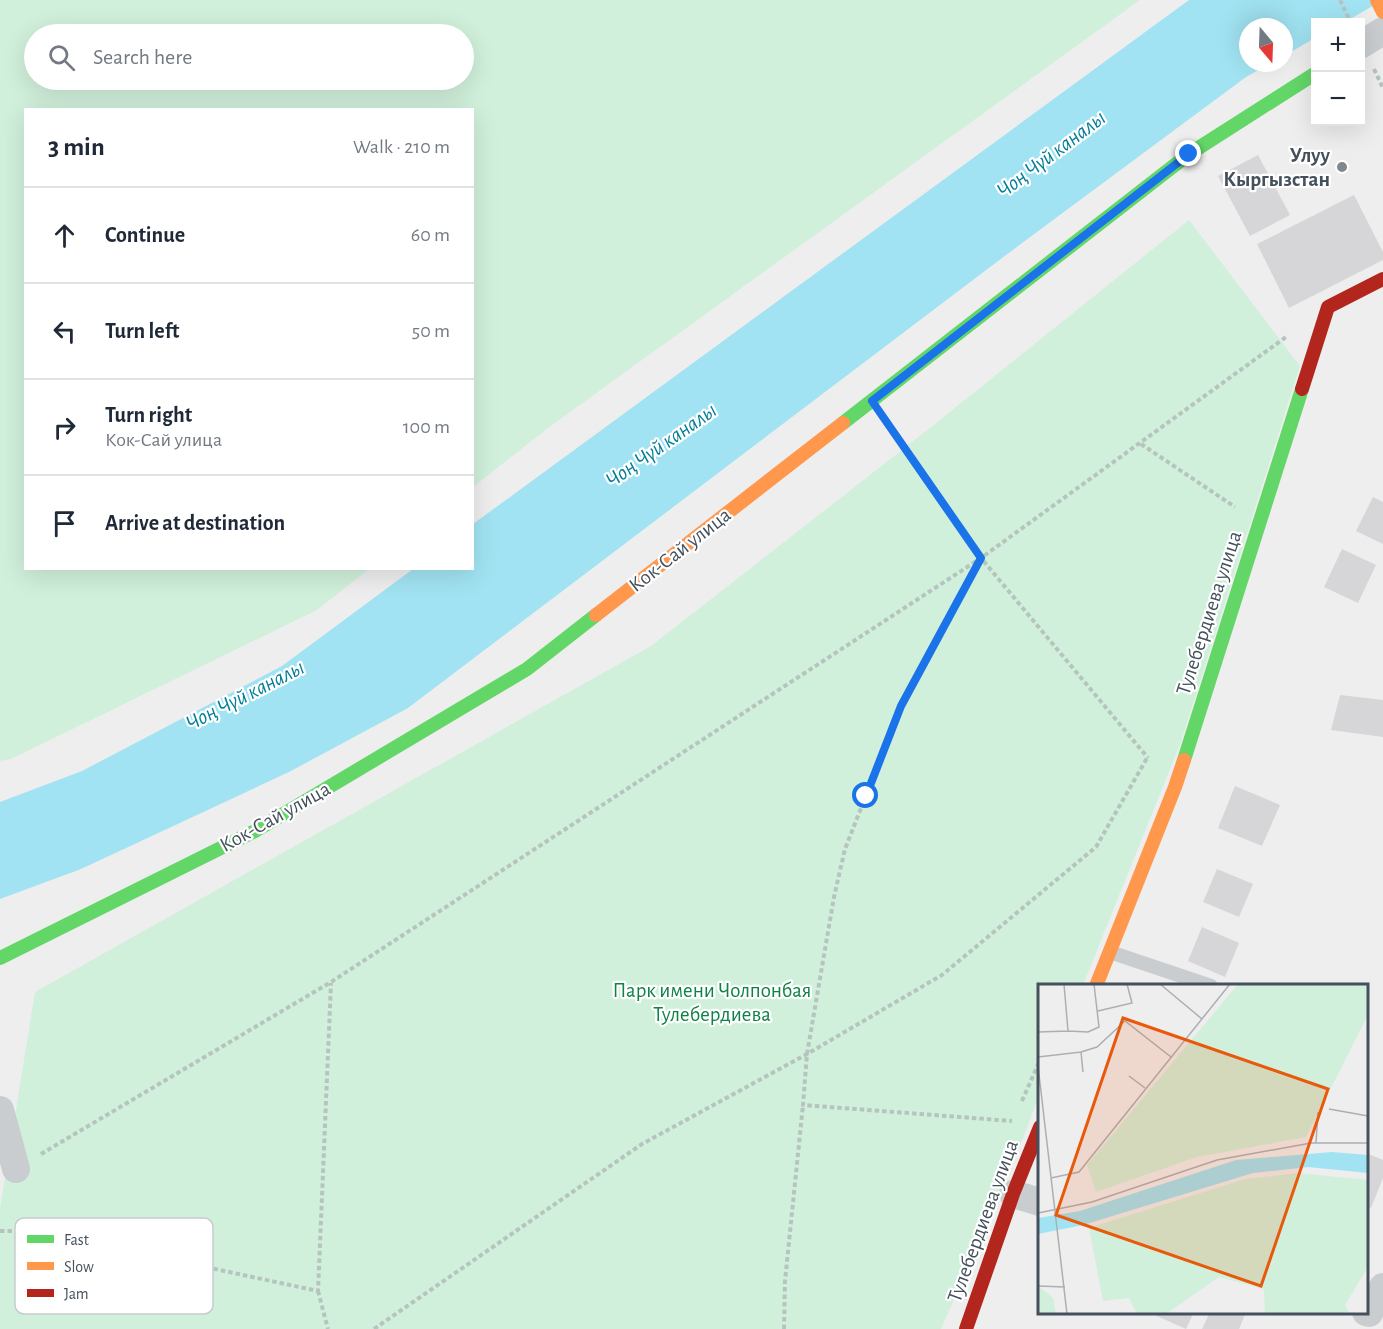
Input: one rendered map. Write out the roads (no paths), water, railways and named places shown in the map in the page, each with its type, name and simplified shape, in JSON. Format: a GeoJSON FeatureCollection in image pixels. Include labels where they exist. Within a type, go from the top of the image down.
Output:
{"type":"FeatureCollection","features":[{"type":"Feature","properties":{"kind":"street"},"geometry":{"type":"LineString","coordinates":[[1377,0],[1383,12]]}},
{"type":"Feature","properties":{"kind":"street"},"geometry":{"type":"LineString","coordinates":[[1365,42],[1383,30]]}},
{"type":"Feature","properties":{"kind":"street","name":"Кок-Сай улица"},"geometry":{"type":"LineString","coordinates":[[0,958],[255,831],[527,669],[1189,154],[1311,76]]}},
{"type":"Feature","properties":{"kind":"street","name":"Тулебердиева улица"},"geometry":{"type":"LineString","coordinates":[[1097,984],[1175,787],[1328,307],[1383,279]]}},
{"type":"Feature","properties":{"kind":"street"},"geometry":{"type":"LineString","coordinates":[[0,1110],[16,1169]]}},
{"type":"Feature","properties":{"kind":"street","name":"Тулебердиева улица"},"geometry":{"type":"LineString","coordinates":[[966,1329],[1026,1198],[1038,1137]]}},
{"type":"Feature","properties":{"kind":"street"},"geometry":{"type":"LineString","coordinates":[[1368,1313],[1383,1287]]}},
{"type":"Feature","properties":{"kind":"lane"},"geometry":{"type":"LineString","coordinates":[[1110,952],[1205,984]]}},
{"type":"Feature","properties":{"kind":"water","name":"Чоң Чүй каналы"},"geometry":{"type":"Polygon","coordinates":[[[1189,0],[1383,0],[1352,18],[1311,18],[1311,40],[1293,51],[1293,18],[1239,18],[1239,72],[1255,72],[1002,258],[408,708],[289,772],[81,869],[0,899],[0,802],[82,771],[282,666],[412,570],[474,570],[474,523],[1189,0]]]}},
{"type":"Feature","properties":{"kind":"place","name":"Улуу Кыргызстан"},"geometry":{"type":"Point","coordinates":[1342,167]}},
{"type":"Feature","properties":{"kind":"park label","name":"Парк имени Чолпонбая Тулебердиева"},"geometry":{"type":"Point","coordinates":[712,1002]}}]}
